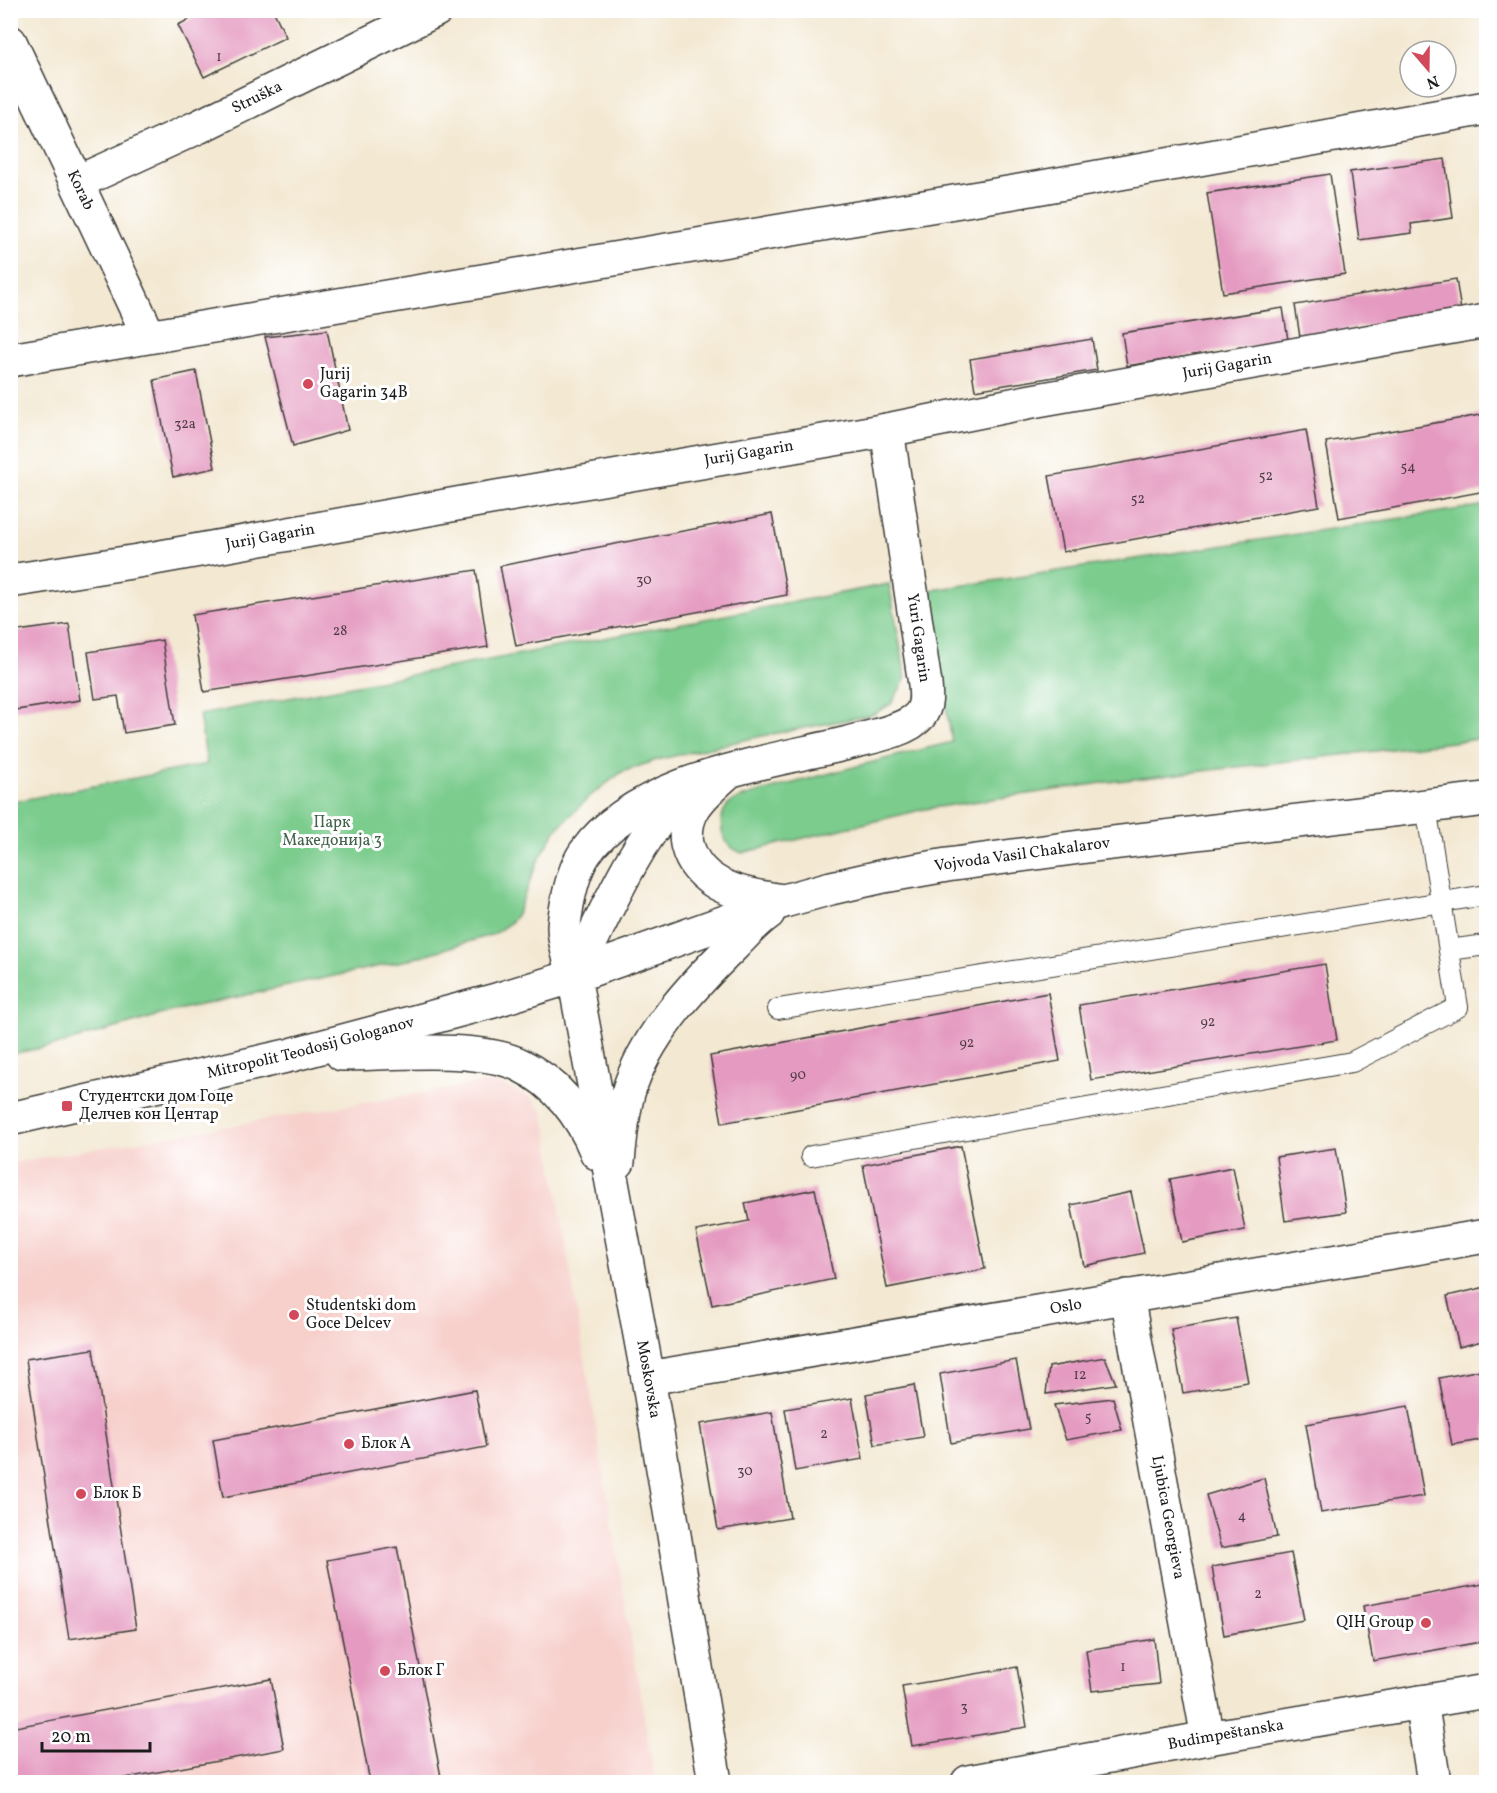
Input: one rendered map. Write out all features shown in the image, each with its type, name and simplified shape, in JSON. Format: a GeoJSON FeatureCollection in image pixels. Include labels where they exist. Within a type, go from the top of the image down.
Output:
{"type":"FeatureCollection","features":[{"type":"Feature","properties":{"kind":"street","name":"Struška"},"geometry":{"type":"LineString","coordinates":[[78,182],[198,127],[436,10]]}},
{"type":"Feature","properties":{"kind":"street","name":"Korab"},"geometry":{"type":"LineString","coordinates":[[10,42],[149,336]]}},
{"type":"Feature","properties":{"kind":"street"},"geometry":{"type":"LineString","coordinates":[[10,360],[1014,192],[1486,108]]}},
{"type":"Feature","properties":{"kind":"street","name":"Jurij Gagarin"},"geometry":{"type":"LineString","coordinates":[[10,581],[138,561],[887,430],[1032,400],[1486,321]]}},
{"type":"Feature","properties":{"kind":"street","name":"Yuri Gagarin"},"geometry":{"type":"LineString","coordinates":[[574,976],[563,928],[570,886],[584,855],[607,828],[633,808],[691,783],[896,729],[912,722],[920,715],[924,706],[925,684],[887,430]]}},
{"type":"Feature","properties":{"kind":"street"},"geometry":{"type":"LineString","coordinates":[[728,772],[693,809],[686,827],[689,853],[696,866],[705,875],[729,889],[754,897],[784,901]]}},
{"type":"Feature","properties":{"kind":"street"},"geometry":{"type":"LineString","coordinates":[[574,976],[642,846],[673,801],[691,783]]}},
{"type":"Feature","properties":{"kind":"street","name":"Vojvoda Vasil Chakalarov"},"geometry":{"type":"LineString","coordinates":[[574,976],[784,901],[841,886],[947,865],[1095,844],[1486,799]]}},
{"type":"Feature","properties":{"kind":"street"},"geometry":{"type":"LineString","coordinates":[[614,1193],[628,1092],[639,1065],[655,1037],[673,1012],[718,960],[762,917],[784,901]]}},
{"type":"Feature","properties":{"kind":"street","name":"Mitropolit Teodosij Gologanov"},"geometry":{"type":"LineString","coordinates":[[10,1119],[291,1055],[493,1001],[574,976]]}},
{"type":"Feature","properties":{"kind":"street","name":"Moskovska"},"geometry":{"type":"LineString","coordinates":[[574,976],[648,1378],[715,1782]]}},
{"type":"Feature","properties":{"kind":"street"},"geometry":{"type":"LineString","coordinates":[[291,1055],[451,1053],[483,1055],[518,1064],[561,1093],[588,1131],[614,1193]]}},
{"type":"Feature","properties":{"kind":"street","name":"Oslo"},"geometry":{"type":"LineString","coordinates":[[648,1378],[1486,1236]]}},
{"type":"Feature","properties":{"kind":"street","name":"Ljubica Georgieva"},"geometry":{"type":"LineString","coordinates":[[1127,1296],[1208,1738]]}},
{"type":"Feature","properties":{"kind":"street","name":"Budimpeštanska"},"geometry":{"type":"LineString","coordinates":[[968,1782],[1002,1780],[1208,1738],[1486,1691]]}},
{"type":"Feature","properties":{"kind":"street"},"geometry":{"type":"LineString","coordinates":[[1421,1702],[1434,1782]]}},
{"type":"Feature","properties":{"kind":"lane"},"geometry":{"type":"LineString","coordinates":[[811,1156],[1352,1062],[1458,1007],[1426,807]]}},
{"type":"Feature","properties":{"kind":"lane"},"geometry":{"type":"LineString","coordinates":[[778,1009],[1486,895]]}},
{"type":"Feature","properties":{"kind":"lane"},"geometry":{"type":"LineString","coordinates":[[1449,950],[1486,945]]}},
{"type":"Feature","properties":{"kind":"shaded area","name":"Studentski dom Goce Delcev"},"geometry":{"type":"Polygon","coordinates":[[[496,1083],[532,1099],[544,1113],[655,1782],[11,1782],[11,1163],[475,1084],[496,1083]]]}},
{"type":"Feature","properties":{"kind":"green space"},"geometry":{"type":"Polygon","coordinates":[[[1486,505],[1486,738],[1109,782],[925,809],[742,853],[731,847],[724,838],[723,812],[729,804],[740,798],[952,742],[927,591],[1486,505]]]}},
{"type":"Feature","properties":{"kind":"green space","name":"Парк Македонија 3"},"geometry":{"type":"Polygon","coordinates":[[[889,584],[906,678],[891,704],[872,715],[762,736],[657,760],[622,772],[589,797],[556,830],[538,861],[517,914],[511,922],[494,934],[408,960],[177,1010],[61,1044],[11,1054],[11,802],[207,764],[199,715],[889,584]]]}},
{"type":"Feature","properties":{"kind":"building"},"geometry":{"type":"Polygon","coordinates":[[[207,10],[273,10],[286,37],[204,77],[178,25],[207,10]]]}},
{"type":"Feature","properties":{"kind":"building"},"geometry":{"type":"Polygon","coordinates":[[[1445,159],[1453,218],[1411,224],[1412,233],[1359,240],[1350,172],[1445,159]]]}},
{"type":"Feature","properties":{"kind":"building"},"geometry":{"type":"Polygon","coordinates":[[[1330,174],[1345,274],[1223,293],[1207,193],[1330,174]]]}},
{"type":"Feature","properties":{"kind":"building"},"geometry":{"type":"Polygon","coordinates":[[[1456,279],[1461,311],[1300,337],[1295,305],[1456,279]]]}},
{"type":"Feature","properties":{"kind":"building"},"geometry":{"type":"Polygon","coordinates":[[[1283,308],[1288,340],[1127,366],[1122,333],[1283,308]]]}},
{"type":"Feature","properties":{"kind":"building","name":"Jurij Gagarin 34B"},"geometry":{"type":"Polygon","coordinates":[[[327,330],[348,430],[293,446],[265,337],[327,330]]]}},
{"type":"Feature","properties":{"kind":"building"},"geometry":{"type":"Polygon","coordinates":[[[1092,339],[1097,370],[975,390],[970,359],[1092,339]]]}},
{"type":"Feature","properties":{"kind":"building"},"geometry":{"type":"Polygon","coordinates":[[[196,371],[215,468],[173,477],[154,380],[196,371]]]}},
{"type":"Feature","properties":{"kind":"building"},"geometry":{"type":"Polygon","coordinates":[[[1486,414],[1486,491],[1339,518],[1326,442],[1486,414]]]}},
{"type":"Feature","properties":{"kind":"building"},"geometry":{"type":"Polygon","coordinates":[[[1306,430],[1319,506],[1063,552],[1049,476],[1306,430]]]}},
{"type":"Feature","properties":{"kind":"building"},"geometry":{"type":"Polygon","coordinates":[[[772,514],[787,595],[516,646],[500,566],[772,514]]]}},
{"type":"Feature","properties":{"kind":"building"},"geometry":{"type":"Polygon","coordinates":[[[476,570],[488,647],[204,692],[192,615],[476,570]]]}},
{"type":"Feature","properties":{"kind":"building"},"geometry":{"type":"Polygon","coordinates":[[[69,624],[80,700],[10,711],[10,632],[69,624]]]}},
{"type":"Feature","properties":{"kind":"building"},"geometry":{"type":"Polygon","coordinates":[[[162,640],[175,725],[124,733],[118,696],[95,699],[88,652],[162,640]]]}},
{"type":"Feature","properties":{"kind":"building"},"geometry":{"type":"Polygon","coordinates":[[[1325,964],[1337,1040],[1091,1080],[1079,1005],[1325,964]]]}},
{"type":"Feature","properties":{"kind":"building"},"geometry":{"type":"Polygon","coordinates":[[[1048,993],[1060,1061],[722,1123],[710,1056],[1048,993]]]}},
{"type":"Feature","properties":{"kind":"building"},"geometry":{"type":"Polygon","coordinates":[[[961,1146],[985,1269],[887,1288],[863,1165],[961,1146]]]}},
{"type":"Feature","properties":{"kind":"building"},"geometry":{"type":"Polygon","coordinates":[[[1336,1148],[1346,1212],[1285,1221],[1276,1157],[1336,1148]]]}},
{"type":"Feature","properties":{"kind":"building"},"geometry":{"type":"Polygon","coordinates":[[[1233,1167],[1245,1230],[1182,1242],[1170,1179],[1233,1167]]]}},
{"type":"Feature","properties":{"kind":"building"},"geometry":{"type":"Polygon","coordinates":[[[815,1189],[834,1279],[712,1305],[696,1231],[749,1221],[745,1203],[815,1189]]]}},
{"type":"Feature","properties":{"kind":"building"},"geometry":{"type":"Polygon","coordinates":[[[1131,1192],[1144,1253],[1084,1266],[1071,1205],[1131,1192]]]}},
{"type":"Feature","properties":{"kind":"building"},"geometry":{"type":"Polygon","coordinates":[[[1486,1287],[1486,1340],[1459,1347],[1447,1296],[1486,1287]]]}},
{"type":"Feature","properties":{"kind":"building"},"geometry":{"type":"Polygon","coordinates":[[[1236,1318],[1248,1382],[1183,1393],[1171,1329],[1236,1318]]]}},
{"type":"Feature","properties":{"kind":"building","name":"Блок Б"},"geometry":{"type":"Polygon","coordinates":[[[93,1349],[136,1629],[69,1639],[26,1359],[93,1349]]]}},
{"type":"Feature","properties":{"kind":"building"},"geometry":{"type":"Polygon","coordinates":[[[1105,1357],[1116,1384],[1046,1394],[1049,1367],[1105,1357]]]}},
{"type":"Feature","properties":{"kind":"building"},"geometry":{"type":"Polygon","coordinates":[[[1016,1360],[1029,1429],[951,1443],[940,1374],[1016,1360]]]}},
{"type":"Feature","properties":{"kind":"building"},"geometry":{"type":"Polygon","coordinates":[[[1486,1369],[1486,1439],[1452,1445],[1439,1378],[1486,1369]]]}},
{"type":"Feature","properties":{"kind":"building"},"geometry":{"type":"Polygon","coordinates":[[[914,1385],[923,1437],[875,1445],[866,1394],[914,1385]]]}},
{"type":"Feature","properties":{"kind":"building","name":"Блок А"},"geometry":{"type":"Polygon","coordinates":[[[475,1390],[486,1447],[223,1497],[213,1440],[475,1390]]]}},
{"type":"Feature","properties":{"kind":"building"},"geometry":{"type":"Polygon","coordinates":[[[852,1398],[863,1459],[795,1471],[785,1409],[852,1398]]]}},
{"type":"Feature","properties":{"kind":"building"},"geometry":{"type":"Polygon","coordinates":[[[1113,1398],[1122,1430],[1066,1440],[1054,1405],[1113,1398]]]}},
{"type":"Feature","properties":{"kind":"building"},"geometry":{"type":"Polygon","coordinates":[[[1408,1406],[1424,1496],[1321,1513],[1306,1424],[1408,1406]]]}},
{"type":"Feature","properties":{"kind":"building"},"geometry":{"type":"Polygon","coordinates":[[[772,1412],[790,1518],[718,1530],[700,1424],[772,1412]]]}},
{"type":"Feature","properties":{"kind":"building"},"geometry":{"type":"Polygon","coordinates":[[[1264,1478],[1277,1537],[1221,1548],[1206,1495],[1264,1478]]]}},
{"type":"Feature","properties":{"kind":"building","name":"Блок Г"},"geometry":{"type":"Polygon","coordinates":[[[397,1547],[442,1782],[370,1782],[327,1560],[397,1547]]]}},
{"type":"Feature","properties":{"kind":"building"},"geometry":{"type":"Polygon","coordinates":[[[1291,1553],[1304,1620],[1224,1635],[1212,1567],[1291,1553]]]}},
{"type":"Feature","properties":{"kind":"building","name":"QIH Group"},"geometry":{"type":"Polygon","coordinates":[[[1483,1584],[1486,1601],[1486,1641],[1373,1661],[1363,1606],[1483,1584]]]}},
{"type":"Feature","properties":{"kind":"building"},"geometry":{"type":"Polygon","coordinates":[[[1154,1639],[1159,1684],[1092,1691],[1086,1650],[1154,1639]]]}},
{"type":"Feature","properties":{"kind":"building"},"geometry":{"type":"Polygon","coordinates":[[[1017,1667],[1027,1727],[912,1746],[902,1686],[1017,1667]]]}},
{"type":"Feature","properties":{"kind":"building"},"geometry":{"type":"Polygon","coordinates":[[[271,1679],[284,1749],[104,1782],[10,1782],[10,1728],[271,1679]]]}},
{"type":"Feature","properties":{"kind":"place","name":"Jurij Gagarin 34B"},"geometry":{"type":"Point","coordinates":[308,384]}},
{"type":"Feature","properties":{"kind":"place","name":"Студентски дом Гоце Делчев кон Центар"},"geometry":{"type":"Point","coordinates":[67,1106]}},
{"type":"Feature","properties":{"kind":"place","name":"Studentski dom Goce Delcev"},"geometry":{"type":"Point","coordinates":[294,1315]}},
{"type":"Feature","properties":{"kind":"place","name":"Блок А"},"geometry":{"type":"Point","coordinates":[349,1444]}},
{"type":"Feature","properties":{"kind":"place","name":"Блок Б"},"geometry":{"type":"Point","coordinates":[81,1494]}},
{"type":"Feature","properties":{"kind":"place","name":"QIH Group"},"geometry":{"type":"Point","coordinates":[1426,1623]}},
{"type":"Feature","properties":{"kind":"place","name":"Блок Г"},"geometry":{"type":"Point","coordinates":[385,1671]}}]}
